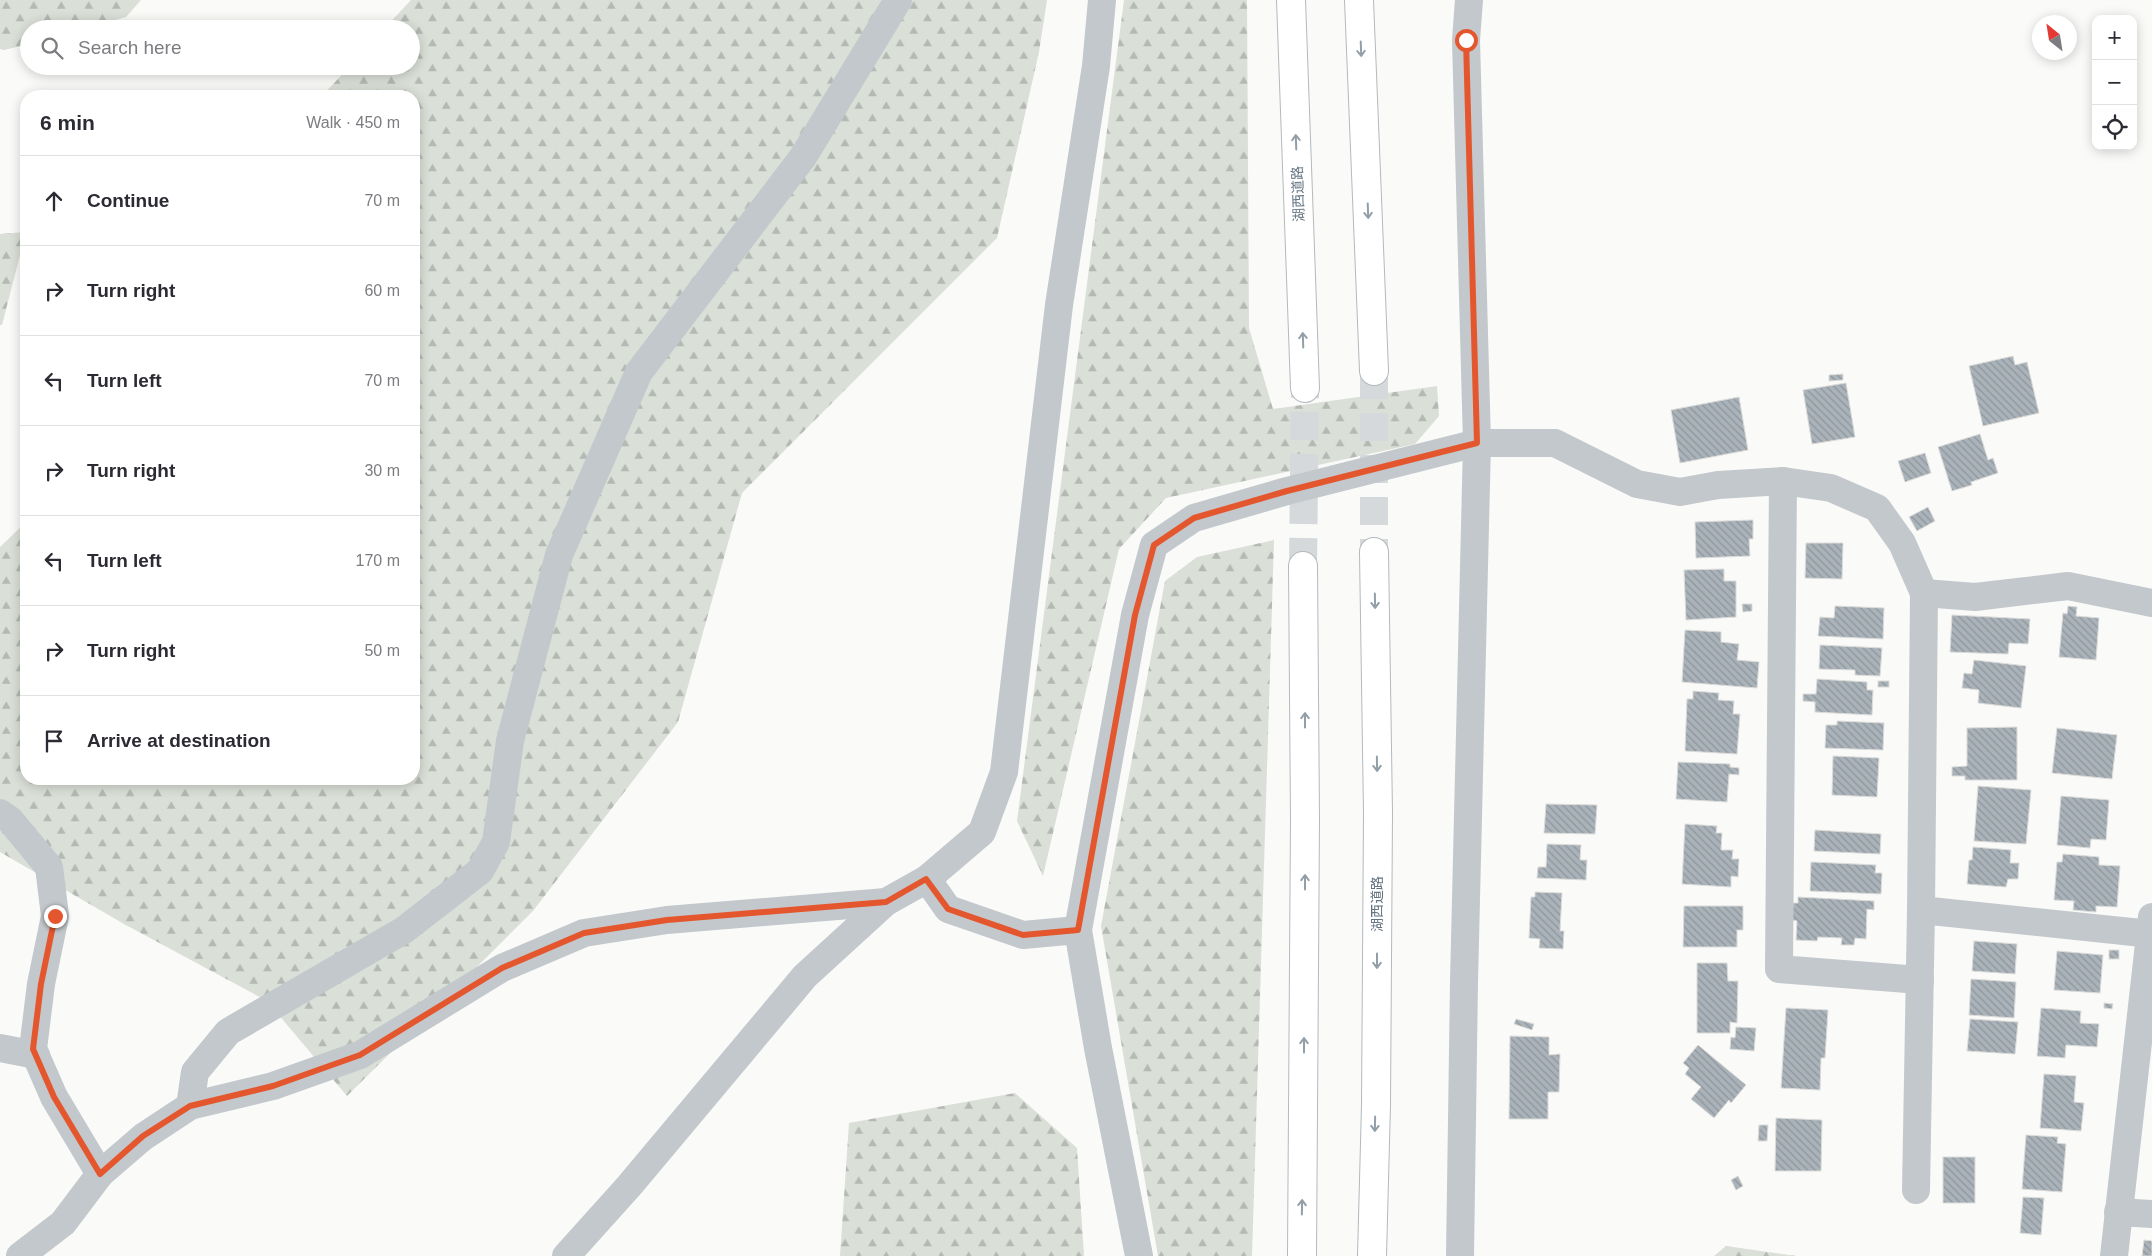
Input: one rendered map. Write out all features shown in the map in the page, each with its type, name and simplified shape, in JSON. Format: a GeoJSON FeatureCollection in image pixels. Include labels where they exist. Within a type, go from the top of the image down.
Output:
{"type":"FeatureCollection","features":[{"type":"Feature","properties":{"kind":"highway","name":"湖西道路"},"geometry":{"type":"LineString","coordinates":[[1291,0],[1305,388]]}},
{"type":"Feature","properties":{"kind":"highway"},"geometry":{"type":"LineString","coordinates":[[1359,0],[1374,371]]}},
{"type":"Feature","properties":{"kind":"highway","name":"湖西道路"},"geometry":{"type":"LineString","coordinates":[[1372,1256],[1376,1105],[1378,823],[1374,552]]}},
{"type":"Feature","properties":{"kind":"highway"},"geometry":{"type":"LineString","coordinates":[[1302,1256],[1305,830],[1304,566]]}},
{"type":"Feature","properties":{"kind":"street"},"geometry":{"type":"LineString","coordinates":[[190,1106],[195,1072],[228,1032],[404,930],[480,871],[496,842],[510,741],[559,555],[639,372],[803,157],[898,0]]}},
{"type":"Feature","properties":{"kind":"street"},"geometry":{"type":"LineString","coordinates":[[566,1256],[629,1186],[805,976],[886,902],[926,879],[982,832],[1004,772],[1059,305],[1096,66],[1102,0]]}},
{"type":"Feature","properties":{"kind":"street"},"geometry":{"type":"LineString","coordinates":[[1460,1256],[1464,982],[1477,443],[1466,40],[1469,0]]}},
{"type":"Feature","properties":{"kind":"street"},"geometry":{"type":"LineString","coordinates":[[1139,1256],[1098,1048],[1078,930],[1135,615],[1154,545],[1194,518],[1287,491],[1477,443],[1554,443],[1637,484],[1680,492],[1718,485],[1783,481],[1831,488],[1877,508],[1902,542],[1924,593],[1916,1190]]}},
{"type":"Feature","properties":{"kind":"street"},"geometry":{"type":"LineString","coordinates":[[1783,481],[1779,969],[1920,980]]}},
{"type":"Feature","properties":{"kind":"street"},"geometry":{"type":"LineString","coordinates":[[1924,593],[1976,597],[2068,586],[2152,603]]}},
{"type":"Feature","properties":{"kind":"street"},"geometry":{"type":"LineString","coordinates":[[3,817],[49,867],[55,916],[41,984],[33,1049],[54,1097],[100,1174]]}},
{"type":"Feature","properties":{"kind":"street"},"geometry":{"type":"LineString","coordinates":[[926,879],[948,909],[1023,935],[1078,930]]}},
{"type":"Feature","properties":{"kind":"street"},"geometry":{"type":"LineString","coordinates":[[20,1256],[63,1223],[100,1174],[143,1136],[190,1106],[273,1086],[360,1055],[502,968],[584,933],[667,920],[886,902]]}},
{"type":"Feature","properties":{"kind":"street"},"geometry":{"type":"LineString","coordinates":[[1921,910],[2151,928],[2114,1256]]}},
{"type":"Feature","properties":{"kind":"street"},"geometry":{"type":"LineString","coordinates":[[0,1048],[36,1055]]}},
{"type":"Feature","properties":{"kind":"street"},"geometry":{"type":"LineString","coordinates":[[2118,1212],[2152,1214]]}},
{"type":"Feature","properties":{"kind":"green space"},"geometry":{"type":"Polygon","coordinates":[[[0,0],[141,0],[126,17],[115,20],[20,20],[20,46],[4,50],[0,49],[0,0]]]}},
{"type":"Feature","properties":{"kind":"green space"},"geometry":{"type":"Polygon","coordinates":[[[411,0],[1047,0],[1039,52],[997,238],[742,493],[678,722],[533,911],[347,1096],[267,1001],[124,924],[0,852],[0,547],[20,528],[20,785],[420,785],[420,90],[328,90],[342,75],[420,75],[420,20],[392,20],[411,0]]]}},
{"type":"Feature","properties":{"kind":"green space"},"geometry":{"type":"Polygon","coordinates":[[[1124,0],[1247,0],[1249,328],[1273,409],[1437,386],[1439,416],[1415,444],[1166,498],[1119,549],[1043,876],[1017,821],[1124,0]]]}},
{"type":"Feature","properties":{"kind":"green space"},"geometry":{"type":"Polygon","coordinates":[[[20,232],[20,255],[2,325],[0,325],[0,234],[20,232]]]}},
{"type":"Feature","properties":{"kind":"green space"},"geometry":{"type":"Polygon","coordinates":[[[1274,540],[1252,1256],[1158,1256],[1101,926],[1165,581],[1197,557],[1274,540]]]}},
{"type":"Feature","properties":{"kind":"green space"},"geometry":{"type":"Polygon","coordinates":[[[1015,1093],[1077,1148],[1084,1256],[840,1256],[849,1123],[1015,1093]]]}},
{"type":"Feature","properties":{"kind":"green space"},"geometry":{"type":"Polygon","coordinates":[[[1726,1246],[1796,1256],[1714,1256],[1726,1246]]]}},
{"type":"Feature","properties":{"kind":"building"},"geometry":{"type":"Polygon","coordinates":[[[2013,356],[2015,365],[2027,362],[2039,413],[1983,426],[1969,366],[2013,356]]]}},
{"type":"Feature","properties":{"kind":"building"},"geometry":{"type":"Polygon","coordinates":[[[1843,374],[1843,380],[1829,381],[1829,375],[1843,374]]]}},
{"type":"Feature","properties":{"kind":"building"},"geometry":{"type":"Polygon","coordinates":[[[1846,383],[1855,437],[1812,444],[1803,390],[1846,383]]]}},
{"type":"Feature","properties":{"kind":"building"},"geometry":{"type":"Polygon","coordinates":[[[1739,397],[1748,450],[1680,463],[1671,410],[1739,397]]]}},
{"type":"Feature","properties":{"kind":"building"},"geometry":{"type":"Polygon","coordinates":[[[1980,434],[1988,460],[1993,458],[1998,473],[1971,482],[1972,485],[1952,491],[1938,447],[1980,434]]]}},
{"type":"Feature","properties":{"kind":"building"},"geometry":{"type":"Polygon","coordinates":[[[1925,453],[1931,473],[1905,482],[1898,461],[1925,453]]]}},
{"type":"Feature","properties":{"kind":"building"},"geometry":{"type":"Polygon","coordinates":[[[1928,507],[1935,521],[1917,531],[1909,517],[1928,507]]]}},
{"type":"Feature","properties":{"kind":"building"},"geometry":{"type":"Polygon","coordinates":[[[1753,520],[1753,539],[1749,539],[1750,556],[1696,558],[1695,522],[1753,520]]]}},
{"type":"Feature","properties":{"kind":"building"},"geometry":{"type":"Polygon","coordinates":[[[1806,543],[1843,543],[1842,579],[1805,578],[1806,543]]]}},
{"type":"Feature","properties":{"kind":"building"},"geometry":{"type":"Polygon","coordinates":[[[1724,569],[1724,581],[1736,581],[1736,617],[1686,620],[1684,570],[1724,569]]]}},
{"type":"Feature","properties":{"kind":"building"},"geometry":{"type":"Polygon","coordinates":[[[1742,604],[1752,604],[1752,611],[1743,612],[1742,604]]]}},
{"type":"Feature","properties":{"kind":"building"},"geometry":{"type":"Polygon","coordinates":[[[1835,606],[1884,608],[1883,639],[1818,636],[1820,617],[1834,618],[1835,606]]]}},
{"type":"Feature","properties":{"kind":"building"},"geometry":{"type":"Polygon","coordinates":[[[2068,606],[2077,607],[2076,616],[2099,618],[2096,660],[2059,657],[2063,613],[2067,614],[2068,606]]]}},
{"type":"Feature","properties":{"kind":"building"},"geometry":{"type":"Polygon","coordinates":[[[1952,615],[2030,619],[2028,644],[2009,643],[2008,654],[1950,652],[1952,615]]]}},
{"type":"Feature","properties":{"kind":"building"},"geometry":{"type":"Polygon","coordinates":[[[1685,630],[1721,632],[1721,642],[1739,644],[1737,660],[1759,662],[1757,688],[1682,682],[1685,630]]]}},
{"type":"Feature","properties":{"kind":"building"},"geometry":{"type":"Polygon","coordinates":[[[1820,645],[1882,648],[1880,676],[1855,675],[1855,670],[1819,669],[1820,645]]]}},
{"type":"Feature","properties":{"kind":"building"},"geometry":{"type":"Polygon","coordinates":[[[1974,660],[2026,666],[2021,708],[1978,703],[1979,690],[1962,688],[1964,673],[1972,674],[1974,660]]]}},
{"type":"Feature","properties":{"kind":"building"},"geometry":{"type":"Polygon","coordinates":[[[1817,679],[1867,682],[1867,690],[1873,690],[1872,715],[1815,712],[1815,702],[1803,701],[1803,694],[1816,694],[1817,679]]]}},
{"type":"Feature","properties":{"kind":"building"},"geometry":{"type":"Polygon","coordinates":[[[1878,681],[1889,681],[1889,687],[1878,687],[1878,681]]]}},
{"type":"Feature","properties":{"kind":"building"},"geometry":{"type":"Polygon","coordinates":[[[1693,691],[1719,693],[1718,700],[1734,701],[1733,714],[1740,714],[1737,754],[1685,751],[1687,699],[1693,699],[1693,691]]]}},
{"type":"Feature","properties":{"kind":"building"},"geometry":{"type":"Polygon","coordinates":[[[1837,721],[1884,723],[1883,750],[1825,748],[1826,725],[1837,725],[1837,721]]]}},
{"type":"Feature","properties":{"kind":"building"},"geometry":{"type":"Polygon","coordinates":[[[2017,727],[2017,780],[1965,780],[1965,776],[1952,776],[1952,767],[1967,766],[1967,728],[2017,727]]]}},
{"type":"Feature","properties":{"kind":"building"},"geometry":{"type":"Polygon","coordinates":[[[2057,728],[2117,735],[2112,779],[2052,773],[2057,728]]]}},
{"type":"Feature","properties":{"kind":"building"},"geometry":{"type":"Polygon","coordinates":[[[1833,756],[1879,758],[1877,797],[1832,795],[1833,756]]]}},
{"type":"Feature","properties":{"kind":"building"},"geometry":{"type":"Polygon","coordinates":[[[1678,762],[1730,764],[1730,767],[1739,768],[1739,775],[1729,774],[1727,802],[1676,799],[1678,762]]]}},
{"type":"Feature","properties":{"kind":"building"},"geometry":{"type":"Polygon","coordinates":[[[1978,786],[2031,790],[2026,844],[1974,841],[1978,786]]]}},
{"type":"Feature","properties":{"kind":"building"},"geometry":{"type":"Polygon","coordinates":[[[2061,796],[2109,800],[2106,840],[2091,839],[2090,848],[2057,845],[2061,796]]]}},
{"type":"Feature","properties":{"kind":"building"},"geometry":{"type":"Polygon","coordinates":[[[1546,804],[1597,805],[1595,834],[1544,833],[1546,804]]]}},
{"type":"Feature","properties":{"kind":"building"},"geometry":{"type":"Polygon","coordinates":[[[1685,824],[1717,826],[1716,833],[1722,833],[1721,850],[1733,850],[1732,859],[1739,859],[1738,877],[1731,876],[1731,887],[1682,884],[1685,824]]]}},
{"type":"Feature","properties":{"kind":"building"},"geometry":{"type":"Polygon","coordinates":[[[1815,830],[1881,834],[1880,854],[1814,851],[1815,830]]]}},
{"type":"Feature","properties":{"kind":"building"},"geometry":{"type":"Polygon","coordinates":[[[1547,844],[1581,845],[1580,860],[1587,860],[1586,880],[1537,878],[1538,867],[1546,867],[1547,844]]]}},
{"type":"Feature","properties":{"kind":"building"},"geometry":{"type":"Polygon","coordinates":[[[1973,847],[2011,850],[2010,863],[2019,863],[2018,879],[2008,879],[2006,887],[1967,884],[1969,860],[1972,860],[1973,847]]]}},
{"type":"Feature","properties":{"kind":"building"},"geometry":{"type":"Polygon","coordinates":[[[2063,854],[2099,857],[2099,865],[2120,866],[2117,907],[2096,906],[2096,912],[2073,910],[2074,901],[2054,900],[2057,862],[2062,862],[2063,854]]]}},
{"type":"Feature","properties":{"kind":"building"},"geometry":{"type":"Polygon","coordinates":[[[1811,862],[1876,865],[1875,873],[1882,873],[1881,894],[1810,891],[1811,862]]]}},
{"type":"Feature","properties":{"kind":"building"},"geometry":{"type":"Polygon","coordinates":[[[1535,892],[1562,893],[1560,931],[1564,931],[1563,949],[1539,948],[1540,939],[1529,938],[1531,897],[1535,897],[1535,892]]]}},
{"type":"Feature","properties":{"kind":"building"},"geometry":{"type":"Polygon","coordinates":[[[1798,897],[1874,901],[1874,910],[1867,909],[1866,939],[1855,938],[1854,945],[1841,945],[1842,938],[1818,937],[1817,941],[1796,940],[1797,921],[1792,920],[1793,903],[1798,903],[1798,897]]]}},
{"type":"Feature","properties":{"kind":"building"},"geometry":{"type":"Polygon","coordinates":[[[1684,906],[1743,906],[1743,930],[1737,930],[1737,947],[1683,947],[1684,906]]]}},
{"type":"Feature","properties":{"kind":"building"},"geometry":{"type":"Polygon","coordinates":[[[1974,941],[2017,944],[2015,974],[1972,971],[1974,941]]]}},
{"type":"Feature","properties":{"kind":"building"},"geometry":{"type":"Polygon","coordinates":[[[2109,950],[2119,950],[2119,959],[2109,959],[2109,950]]]}},
{"type":"Feature","properties":{"kind":"building"},"geometry":{"type":"Polygon","coordinates":[[[2057,951],[2103,955],[2100,993],[2054,990],[2057,951]]]}},
{"type":"Feature","properties":{"kind":"building"},"geometry":{"type":"Polygon","coordinates":[[[1697,963],[1727,963],[1728,981],[1738,981],[1737,1023],[1730,1022],[1730,1033],[1697,1033],[1697,963]]]}},
{"type":"Feature","properties":{"kind":"building"},"geometry":{"type":"Polygon","coordinates":[[[1971,979],[2016,982],[2014,1018],[1969,1015],[1971,979]]]}},
{"type":"Feature","properties":{"kind":"building"},"geometry":{"type":"Polygon","coordinates":[[[2104,1003],[2113,1004],[2112,1009],[2104,1008],[2104,1003]]]}},
{"type":"Feature","properties":{"kind":"building"},"geometry":{"type":"Polygon","coordinates":[[[1786,1008],[1828,1010],[1825,1058],[1821,1058],[1820,1090],[1781,1088],[1786,1008]]]}},
{"type":"Feature","properties":{"kind":"building"},"geometry":{"type":"Polygon","coordinates":[[[2041,1008],[2081,1011],[2080,1023],[2099,1024],[2097,1047],[2066,1045],[2065,1058],[2037,1056],[2041,1008]]]}},
{"type":"Feature","properties":{"kind":"building"},"geometry":{"type":"Polygon","coordinates":[[[1516,1019],[1534,1024],[1532,1030],[1514,1024],[1516,1019]]]}},
{"type":"Feature","properties":{"kind":"building"},"geometry":{"type":"Polygon","coordinates":[[[1970,1019],[2018,1022],[2015,1054],[1967,1051],[1970,1019]]]}},
{"type":"Feature","properties":{"kind":"building"},"geometry":{"type":"Polygon","coordinates":[[[1736,1027],[1756,1028],[1754,1051],[1730,1049],[1731,1037],[1735,1038],[1736,1027]]]}},
{"type":"Feature","properties":{"kind":"building"},"geometry":{"type":"Polygon","coordinates":[[[1510,1036],[1549,1037],[1549,1055],[1560,1054],[1559,1092],[1548,1092],[1548,1119],[1509,1119],[1510,1036]]]}},
{"type":"Feature","properties":{"kind":"building"},"geometry":{"type":"Polygon","coordinates":[[[1698,1045],[1746,1085],[1731,1103],[1729,1100],[1714,1118],[1691,1099],[1701,1087],[1685,1074],[1689,1068],[1683,1063],[1698,1045]]]}},
{"type":"Feature","properties":{"kind":"building"},"geometry":{"type":"Polygon","coordinates":[[[2044,1074],[2076,1076],[2074,1102],[2084,1103],[2081,1131],[2040,1128],[2044,1074]]]}},
{"type":"Feature","properties":{"kind":"building"},"geometry":{"type":"Polygon","coordinates":[[[1776,1118],[1822,1120],[1821,1171],[1775,1171],[1776,1118]]]}},
{"type":"Feature","properties":{"kind":"building"},"geometry":{"type":"Polygon","coordinates":[[[1759,1125],[1768,1125],[1767,1141],[1758,1141],[1759,1125]]]}},
{"type":"Feature","properties":{"kind":"building"},"geometry":{"type":"Polygon","coordinates":[[[2026,1135],[2058,1137],[2057,1143],[2066,1144],[2062,1192],[2022,1189],[2026,1135]]]}},
{"type":"Feature","properties":{"kind":"building"},"geometry":{"type":"Polygon","coordinates":[[[1943,1157],[1975,1157],[1975,1203],[1943,1203],[1943,1157]]]}},
{"type":"Feature","properties":{"kind":"building"},"geometry":{"type":"Polygon","coordinates":[[[1738,1176],[1743,1186],[1736,1190],[1731,1180],[1738,1176]]]}},
{"type":"Feature","properties":{"kind":"building"},"geometry":{"type":"Polygon","coordinates":[[[2023,1197],[2044,1198],[2041,1235],[2020,1233],[2023,1197]]]}},
{"type":"Feature","properties":{"kind":"building"},"geometry":{"type":"Polygon","coordinates":[[[2144,1240],[2152,1241],[2152,1256],[2142,1256],[2144,1240]]]}},
{"type":"Feature","properties":{"kind":"tunnel"},"geometry":{"type":"LineString","coordinates":[[1374,371],[1374,552]]}},
{"type":"Feature","properties":{"kind":"tunnel"},"geometry":{"type":"LineString","coordinates":[[1303,566],[1305,388]]}},
{"type":"Feature","properties":{"kind":"route"},"geometry":{"type":"LineString","coordinates":[[55,916],[41,984],[33,1049],[54,1097],[100,1174],[143,1136],[190,1106],[273,1086],[360,1055],[502,968],[584,933],[667,920],[886,902],[926,879],[948,909],[1023,935],[1078,930],[1135,615],[1154,545],[1194,518],[1287,491],[1477,443],[1466,40]]}}]}
